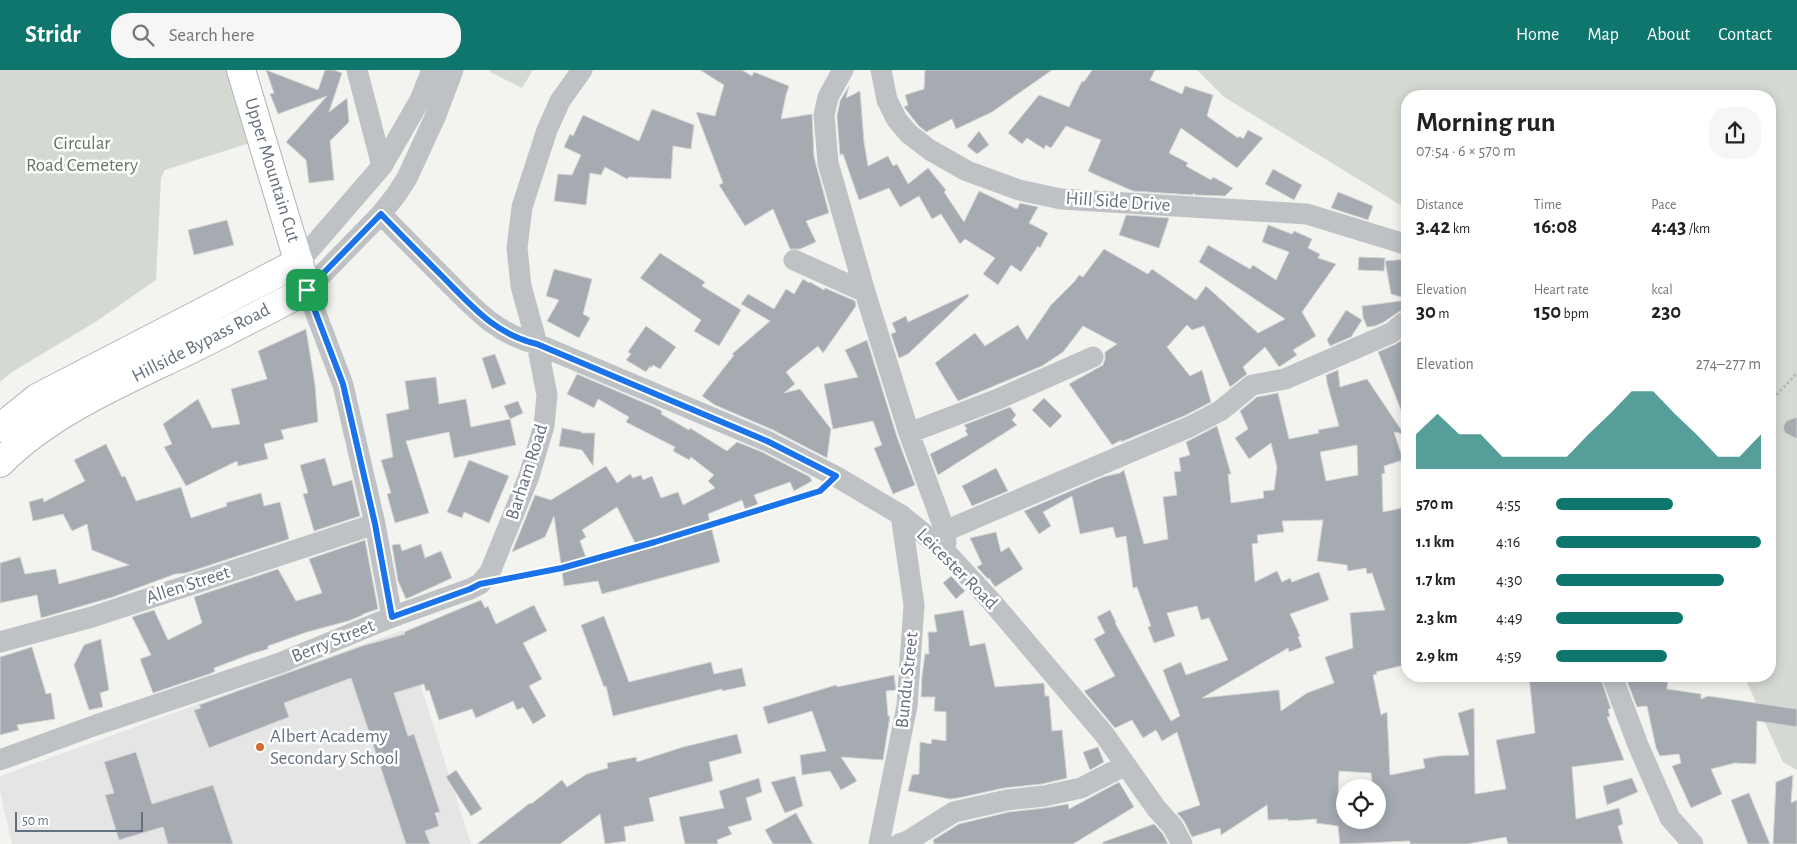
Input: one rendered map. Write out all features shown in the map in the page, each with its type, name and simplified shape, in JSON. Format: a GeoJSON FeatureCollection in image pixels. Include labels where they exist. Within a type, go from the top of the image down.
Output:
{"type":"FeatureCollection","features":[{"type":"Feature","properties":{"kind":"main road","name":"Upper Mountain Cut"},"geometry":{"type":"LineString","coordinates":[[241,70],[307,290]]}},
{"type":"Feature","properties":{"kind":"main road","name":"Hillside Bypass Road"},"geometry":{"type":"LineString","coordinates":[[0,428],[37,398],[300,262]]}},
{"type":"Feature","properties":{"kind":"main road","name":"Hillside Bypass Road"},"geometry":{"type":"LineString","coordinates":[[0,464],[48,422],[134,376],[224,333],[307,290]]}},
{"type":"Feature","properties":{"kind":"street"},"geometry":{"type":"LineString","coordinates":[[357,70],[382,166]]}},
{"type":"Feature","properties":{"kind":"street","name":"Hillside Bypass Road"},"geometry":{"type":"LineString","coordinates":[[300,262],[382,166],[420,100],[432,70]]}},
{"type":"Feature","properties":{"kind":"street","name":"Hillside Bypass Road"},"geometry":{"type":"LineString","coordinates":[[307,290],[396,196],[407,178],[436,115],[453,70]]}},
{"type":"Feature","properties":{"kind":"street","name":"Barham Road"},"geometry":{"type":"LineString","coordinates":[[480,584],[490,572],[529,476],[544,426],[547,395],[537,344],[521,286],[517,248],[522,207],[550,123],[560,101],[582,70]]}},
{"type":"Feature","properties":{"kind":"street"},"geometry":{"type":"LineString","coordinates":[[843,70],[828,97],[824,115],[828,163],[864,292],[908,433],[945,541],[1220,411],[1252,385],[1285,379],[1391,333],[1401,325]]}},
{"type":"Feature","properties":{"kind":"street","name":"Hill Side Drive"},"geometry":{"type":"LineString","coordinates":[[881,70],[887,100],[897,120],[909,134],[930,150],[967,171],[1019,190],[1061,199],[1307,214],[1401,243]]}},
{"type":"Feature","properties":{"kind":"street","name":"Leicester Road"},"geometry":{"type":"LineString","coordinates":[[381,214],[483,317],[520,340],[537,344],[767,441],[836,476],[945,541],[992,602],[1104,734],[1156,808],[1173,827],[1182,844]]}},
{"type":"Feature","properties":{"kind":"street"},"geometry":{"type":"LineString","coordinates":[[794,260],[864,292]]}},
{"type":"Feature","properties":{"kind":"street","name":"Upper Mountain Cut"},"geometry":{"type":"LineString","coordinates":[[307,290],[343,384],[375,524],[392,617]]}},
{"type":"Feature","properties":{"kind":"street"},"geometry":{"type":"LineString","coordinates":[[908,433],[998,400],[1093,357]]}},
{"type":"Feature","properties":{"kind":"street","name":"Bundu Street"},"geometry":{"type":"LineString","coordinates":[[879,844],[907,706],[914,605],[901,515]]}},
{"type":"Feature","properties":{"kind":"street","name":"Allen Street"},"geometry":{"type":"LineString","coordinates":[[0,642],[92,617],[375,524]]}},
{"type":"Feature","properties":{"kind":"street","name":"Berry Street"},"geometry":{"type":"LineString","coordinates":[[0,760],[96,725],[280,663],[392,617],[480,584]]}},
{"type":"Feature","properties":{"kind":"street"},"geometry":{"type":"LineString","coordinates":[[1614,682],[1638,744],[1670,818],[1693,844]]}},
{"type":"Feature","properties":{"kind":"street"},"geometry":{"type":"LineString","coordinates":[[899,844],[908,841],[954,812],[1007,800],[1044,796],[1081,788],[1126,765]]}},
{"type":"Feature","properties":{"kind":"path"},"geometry":{"type":"LineString","coordinates":[[1776,395],[1797,372]]}},
{"type":"Feature","properties":{"kind":"path"},"geometry":{"type":"LineString","coordinates":[[480,584],[562,568],[655,542],[820,491],[836,476]]}},
{"type":"Feature","properties":{"kind":"shaded area","name":"Albert Academy Secondary School"},"geometry":{"type":"Polygon","coordinates":[[[403,630],[471,844],[12,844],[0,791],[0,776],[403,630]]]}},
{"type":"Feature","properties":{"kind":"green space","name":"Circular Road Cemetery"},"geometry":{"type":"Polygon","coordinates":[[[0,70],[235,70],[256,141],[165,170],[161,178],[156,280],[97,321],[12,372],[0,382],[0,70]]]}},
{"type":"Feature","properties":{"kind":"green space"},"geometry":{"type":"Polygon","coordinates":[[[491,70],[533,70],[522,88],[490,72],[491,70]]]}},
{"type":"Feature","properties":{"kind":"green space"},"geometry":{"type":"Polygon","coordinates":[[[1197,70],[1797,70],[1797,770],[1783,762],[1747,682],[1776,682],[1776,90],[1401,90],[1401,205],[1224,97],[1197,70]]]}},
{"type":"Feature","properties":{"kind":"building"},"geometry":{"type":"Polygon","coordinates":[[[266,70],[318,90],[325,70],[334,70],[342,73],[329,112],[347,98],[349,122],[330,141],[334,180],[309,183],[306,160],[286,142],[327,96],[278,114],[270,94],[274,93],[266,70]]]}},
{"type":"Feature","properties":{"kind":"building"},"geometry":{"type":"Polygon","coordinates":[[[700,70],[742,70],[752,76],[754,72],[789,86],[781,119],[812,114],[814,157],[829,213],[806,221],[816,242],[800,249],[790,249],[773,209],[745,226],[719,185],[723,183],[696,112],[715,116],[724,85],[700,70]]]}},
{"type":"Feature","properties":{"kind":"building"},"geometry":{"type":"Polygon","coordinates":[[[925,70],[1052,70],[992,112],[956,129],[952,119],[926,132],[904,107],[908,105],[905,95],[924,89],[925,70]]]}},
{"type":"Feature","properties":{"kind":"building"},"geometry":{"type":"Polygon","coordinates":[[[1092,70],[1155,70],[1150,80],[1182,94],[1185,86],[1213,95],[1207,116],[1238,138],[1240,136],[1243,139],[1248,130],[1263,138],[1237,168],[1181,128],[1169,153],[1188,163],[1186,166],[1211,180],[1213,177],[1233,188],[1225,196],[1133,191],[1096,175],[1088,171],[1101,140],[1066,126],[1051,148],[1046,145],[1044,149],[1027,138],[1022,144],[1008,133],[1039,95],[1069,107],[1082,81],[1084,82],[1092,70]]]}},
{"type":"Feature","properties":{"kind":"building"},"geometry":{"type":"Polygon","coordinates":[[[849,86],[846,98],[860,91],[868,166],[888,156],[893,166],[897,164],[908,184],[928,168],[946,190],[944,192],[964,222],[979,191],[1017,209],[1020,203],[1038,207],[1029,223],[1048,233],[1040,248],[1038,246],[1021,272],[1011,265],[998,285],[983,274],[995,258],[965,239],[960,244],[941,214],[932,219],[919,196],[900,207],[889,188],[859,200],[843,154],[840,155],[837,116],[840,101],[849,86]]]}},
{"type":"Feature","properties":{"kind":"building"},"geometry":{"type":"Polygon","coordinates":[[[652,109],[694,125],[691,149],[673,146],[671,179],[629,177],[627,179],[605,167],[601,175],[590,173],[586,205],[554,201],[558,174],[572,175],[581,155],[564,147],[570,134],[573,136],[583,115],[639,141],[652,109]]]}},
{"type":"Feature","properties":{"kind":"building"},"geometry":{"type":"Polygon","coordinates":[[[979,131],[989,145],[977,154],[967,146],[979,131]]]}},
{"type":"Feature","properties":{"kind":"building"},"geometry":{"type":"Polygon","coordinates":[[[1273,169],[1302,185],[1294,200],[1265,184],[1273,169]]]}},
{"type":"Feature","properties":{"kind":"building"},"geometry":{"type":"Polygon","coordinates":[[[1338,192],[1373,206],[1368,220],[1331,208],[1338,192]]]}},
{"type":"Feature","properties":{"kind":"building"},"geometry":{"type":"Polygon","coordinates":[[[1126,215],[1169,218],[1159,248],[1119,235],[1126,215]]]}},
{"type":"Feature","properties":{"kind":"building"},"geometry":{"type":"Polygon","coordinates":[[[227,220],[234,245],[194,255],[188,230],[227,220]]]}},
{"type":"Feature","properties":{"kind":"building"},"geometry":{"type":"Polygon","coordinates":[[[1268,225],[1292,234],[1294,231],[1312,239],[1308,248],[1320,254],[1318,258],[1336,264],[1302,312],[1316,336],[1293,350],[1297,355],[1279,367],[1265,347],[1243,367],[1247,374],[1230,387],[1204,326],[1192,330],[1187,325],[1167,347],[1190,376],[1202,370],[1211,402],[1184,416],[1112,445],[1069,384],[1103,365],[1105,352],[1117,344],[1083,326],[1063,352],[1042,366],[958,401],[935,363],[975,333],[985,346],[1018,325],[1027,340],[1051,305],[1079,275],[1083,277],[1104,249],[1148,274],[1152,269],[1196,300],[1206,286],[1258,333],[1285,319],[1199,262],[1208,245],[1250,269],[1253,265],[1276,280],[1289,252],[1262,242],[1268,225]]]}},
{"type":"Feature","properties":{"kind":"building"},"geometry":{"type":"Polygon","coordinates":[[[660,253],[705,282],[702,286],[741,310],[719,346],[694,331],[701,320],[640,278],[660,253]]]}},
{"type":"Feature","properties":{"kind":"building"},"geometry":{"type":"Polygon","coordinates":[[[1359,257],[1385,258],[1384,271],[1358,270],[1359,257]]]}},
{"type":"Feature","properties":{"kind":"building"},"geometry":{"type":"Polygon","coordinates":[[[1401,260],[1401,297],[1391,294],[1385,261],[1401,260]]]}},
{"type":"Feature","properties":{"kind":"building"},"geometry":{"type":"Polygon","coordinates":[[[554,269],[592,279],[583,314],[590,318],[579,338],[547,321],[559,300],[546,296],[554,269]]]}},
{"type":"Feature","properties":{"kind":"building"},"geometry":{"type":"Polygon","coordinates":[[[803,279],[824,290],[825,288],[855,301],[856,306],[823,353],[818,346],[786,372],[795,384],[784,393],[800,389],[831,429],[827,458],[773,430],[715,405],[702,396],[734,355],[732,354],[770,321],[741,304],[748,294],[774,309],[786,289],[794,294],[803,279]]]}},
{"type":"Feature","properties":{"kind":"building"},"geometry":{"type":"Polygon","coordinates":[[[968,294],[969,296],[908,354],[899,358],[891,334],[896,332],[892,323],[906,316],[908,322],[968,294]]]}},
{"type":"Feature","properties":{"kind":"building"},"geometry":{"type":"Polygon","coordinates":[[[1401,301],[1401,311],[1375,326],[1367,327],[1363,317],[1362,306],[1401,301]]]}},
{"type":"Feature","properties":{"kind":"building"},"geometry":{"type":"Polygon","coordinates":[[[1346,310],[1362,320],[1351,337],[1330,346],[1327,340],[1346,310]]]}},
{"type":"Feature","properties":{"kind":"building"},"geometry":{"type":"Polygon","coordinates":[[[646,326],[676,347],[660,369],[653,365],[646,372],[626,360],[631,354],[628,352],[646,326]]]}},
{"type":"Feature","properties":{"kind":"building"},"geometry":{"type":"Polygon","coordinates":[[[306,329],[315,385],[318,422],[281,430],[284,439],[264,444],[268,459],[238,466],[237,461],[186,486],[164,447],[172,444],[163,424],[198,399],[212,428],[240,424],[231,389],[267,379],[258,351],[306,329]]]}},
{"type":"Feature","properties":{"kind":"building"},"geometry":{"type":"Polygon","coordinates":[[[867,340],[897,437],[915,485],[893,494],[874,448],[882,445],[873,421],[833,429],[824,384],[858,377],[845,350],[867,340]]]}},
{"type":"Feature","properties":{"kind":"building"},"geometry":{"type":"Polygon","coordinates":[[[1401,341],[1401,410],[1378,352],[1401,341]]]}},
{"type":"Feature","properties":{"kind":"building"},"geometry":{"type":"Polygon","coordinates":[[[495,354],[506,384],[492,389],[482,358],[495,354]]]}},
{"type":"Feature","properties":{"kind":"building"},"geometry":{"type":"Polygon","coordinates":[[[1338,370],[1340,387],[1367,379],[1401,430],[1401,433],[1394,432],[1401,454],[1401,461],[1384,466],[1385,473],[1382,474],[1383,512],[1401,508],[1401,666],[1376,672],[1377,674],[1373,675],[1381,715],[1387,712],[1390,775],[1425,768],[1423,759],[1439,756],[1469,755],[1458,713],[1474,708],[1475,794],[1506,789],[1496,740],[1535,733],[1530,682],[1602,682],[1611,709],[1608,709],[1610,717],[1607,717],[1624,760],[1572,767],[1576,819],[1619,808],[1623,824],[1618,826],[1623,844],[1508,844],[1506,837],[1467,844],[1410,844],[1410,841],[1340,844],[1338,829],[1386,829],[1386,779],[1372,779],[1371,773],[1339,771],[1339,779],[1336,779],[1336,826],[1316,823],[1317,819],[1268,820],[1267,805],[1221,835],[1220,828],[1192,837],[1184,821],[1177,813],[1200,805],[1177,732],[1162,741],[1156,730],[1143,738],[1132,720],[1115,728],[1084,691],[1115,676],[1094,639],[1105,633],[1097,617],[1110,610],[1115,623],[1171,721],[1180,716],[1163,670],[1181,662],[1186,675],[1228,660],[1209,618],[1201,620],[1197,606],[1167,613],[1175,636],[1154,643],[1148,627],[1151,626],[1137,587],[1133,588],[1126,536],[1116,538],[1113,527],[1080,534],[1072,496],[1043,512],[1051,526],[1039,534],[1024,511],[1124,470],[1144,544],[1168,539],[1163,497],[1177,495],[1174,472],[1181,471],[1179,458],[1190,455],[1186,442],[1217,426],[1231,474],[1228,474],[1231,503],[1264,498],[1263,491],[1274,490],[1277,467],[1271,443],[1249,459],[1235,438],[1248,429],[1240,411],[1257,397],[1278,393],[1289,439],[1319,433],[1318,430],[1339,426],[1326,375],[1338,370]],[[1357,445],[1320,452],[1326,481],[1358,475],[1357,445]],[[1323,520],[1282,521],[1284,532],[1257,535],[1258,543],[1252,544],[1255,582],[1277,571],[1282,582],[1290,578],[1292,582],[1319,572],[1329,600],[1290,614],[1300,636],[1298,637],[1302,647],[1289,652],[1288,648],[1202,698],[1279,690],[1281,711],[1307,693],[1334,683],[1325,657],[1353,648],[1350,613],[1385,610],[1372,573],[1367,574],[1366,568],[1348,571],[1347,565],[1317,561],[1323,520]]]}},
{"type":"Feature","properties":{"kind":"building"},"geometry":{"type":"Polygon","coordinates":[[[577,374],[662,411],[661,414],[689,430],[690,428],[727,451],[737,442],[762,452],[810,477],[812,481],[794,491],[790,482],[754,495],[758,504],[745,509],[742,500],[708,514],[720,562],[602,594],[598,581],[564,586],[554,516],[545,537],[512,552],[535,495],[551,500],[606,466],[617,483],[630,474],[633,478],[641,475],[643,480],[652,476],[661,498],[678,492],[683,505],[715,488],[708,481],[714,475],[691,457],[689,460],[673,451],[675,447],[626,422],[629,417],[598,399],[594,408],[567,394],[577,374]],[[617,507],[582,530],[586,537],[580,541],[588,563],[638,549],[617,507]]]}},
{"type":"Feature","properties":{"kind":"building"},"geometry":{"type":"Polygon","coordinates":[[[436,377],[439,404],[466,399],[471,427],[510,419],[516,445],[454,458],[449,432],[406,441],[429,513],[395,523],[387,494],[391,493],[381,460],[393,457],[386,414],[409,409],[405,381],[436,377]]]}},
{"type":"Feature","properties":{"kind":"building"},"geometry":{"type":"Polygon","coordinates":[[[1044,398],[1062,416],[1050,428],[1032,410],[1044,398]]]}},
{"type":"Feature","properties":{"kind":"building"},"geometry":{"type":"Polygon","coordinates":[[[518,401],[523,413],[510,419],[504,406],[518,401]]]}},
{"type":"Feature","properties":{"kind":"building"},"geometry":{"type":"Polygon","coordinates":[[[1010,407],[1016,415],[1012,420],[1017,425],[938,475],[930,454],[968,435],[964,425],[1010,407]]]}},
{"type":"Feature","properties":{"kind":"building"},"geometry":{"type":"Polygon","coordinates":[[[1797,417],[1797,439],[1785,433],[1783,427],[1786,421],[1797,417]]]}},
{"type":"Feature","properties":{"kind":"building"},"geometry":{"type":"Polygon","coordinates":[[[562,428],[581,433],[595,433],[593,466],[582,450],[559,446],[562,428]]]}},
{"type":"Feature","properties":{"kind":"building"},"geometry":{"type":"Polygon","coordinates":[[[106,444],[122,477],[125,476],[136,501],[181,487],[191,518],[227,506],[226,503],[261,493],[264,506],[280,502],[289,539],[186,573],[175,574],[113,597],[41,618],[37,595],[0,603],[0,563],[20,557],[25,574],[56,569],[59,584],[129,565],[92,550],[87,524],[72,531],[63,514],[33,521],[29,502],[43,498],[44,502],[85,481],[74,460],[106,444]]]}},
{"type":"Feature","properties":{"kind":"building"},"geometry":{"type":"Polygon","coordinates":[[[325,458],[333,486],[352,480],[360,516],[314,531],[303,494],[308,493],[300,465],[325,458]]]}},
{"type":"Feature","properties":{"kind":"building"},"geometry":{"type":"Polygon","coordinates":[[[469,460],[509,476],[489,523],[464,512],[462,518],[447,512],[469,460]]]}},
{"type":"Feature","properties":{"kind":"building"},"geometry":{"type":"Polygon","coordinates":[[[996,468],[1008,491],[972,506],[962,486],[996,468]]]}},
{"type":"Feature","properties":{"kind":"building"},"geometry":{"type":"Polygon","coordinates":[[[996,532],[1001,552],[1009,547],[1023,569],[995,587],[989,578],[977,567],[982,564],[970,538],[996,532]]]}},
{"type":"Feature","properties":{"kind":"building"},"geometry":{"type":"Polygon","coordinates":[[[365,540],[378,609],[348,621],[307,632],[268,646],[268,649],[214,668],[215,671],[212,673],[153,693],[140,659],[151,655],[132,617],[154,610],[168,640],[202,623],[194,597],[278,569],[296,601],[322,593],[309,559],[365,540]]]}},
{"type":"Feature","properties":{"kind":"building"},"geometry":{"type":"Polygon","coordinates":[[[400,544],[402,551],[421,544],[425,558],[441,551],[452,578],[406,599],[398,581],[392,545],[400,544]]]}},
{"type":"Feature","properties":{"kind":"building"},"geometry":{"type":"Polygon","coordinates":[[[951,576],[965,591],[956,599],[943,583],[951,576]]]}},
{"type":"Feature","properties":{"kind":"building"},"geometry":{"type":"Polygon","coordinates":[[[481,600],[485,608],[488,606],[496,624],[534,605],[547,631],[523,643],[542,679],[529,686],[546,716],[533,724],[523,707],[517,710],[513,701],[476,718],[472,709],[439,720],[429,690],[426,691],[424,684],[394,693],[408,736],[414,734],[440,812],[435,813],[439,826],[425,831],[430,844],[406,844],[351,678],[284,703],[289,717],[209,748],[194,710],[201,708],[199,705],[362,646],[405,634],[404,632],[481,600]]]}},
{"type":"Feature","properties":{"kind":"building"},"geometry":{"type":"Polygon","coordinates":[[[963,610],[970,646],[985,643],[995,687],[1044,683],[1045,696],[1049,696],[1052,731],[1062,730],[1067,778],[950,799],[908,791],[912,775],[919,774],[920,742],[931,744],[932,739],[946,741],[946,712],[934,711],[935,697],[921,697],[925,654],[929,654],[928,632],[937,632],[934,615],[963,610]]]}},
{"type":"Feature","properties":{"kind":"building"},"geometry":{"type":"Polygon","coordinates":[[[604,616],[629,682],[711,662],[714,674],[742,668],[746,686],[722,691],[722,689],[613,716],[606,686],[604,687],[581,625],[604,616]]]}},
{"type":"Feature","properties":{"kind":"building"},"geometry":{"type":"Polygon","coordinates":[[[101,639],[109,690],[100,693],[103,707],[89,710],[74,665],[84,645],[101,639]]]}},
{"type":"Feature","properties":{"kind":"building"},"geometry":{"type":"Polygon","coordinates":[[[32,647],[46,694],[51,693],[55,719],[17,725],[19,730],[0,735],[0,657],[32,647]]]}},
{"type":"Feature","properties":{"kind":"building"},"geometry":{"type":"Polygon","coordinates":[[[894,675],[896,690],[886,691],[888,716],[890,716],[883,760],[841,757],[857,781],[841,790],[830,771],[802,775],[800,755],[826,751],[812,711],[768,724],[763,707],[836,685],[837,687],[894,675]]]}},
{"type":"Feature","properties":{"kind":"building"},"geometry":{"type":"Polygon","coordinates":[[[1627,682],[1668,682],[1667,689],[1701,694],[1701,699],[1708,696],[1797,709],[1797,727],[1757,721],[1756,764],[1735,763],[1711,769],[1722,794],[1691,808],[1672,766],[1681,763],[1679,754],[1660,756],[1656,748],[1647,706],[1637,707],[1627,682]]]}},
{"type":"Feature","properties":{"kind":"building"},"geometry":{"type":"Polygon","coordinates":[[[737,734],[742,753],[709,762],[713,781],[649,798],[654,821],[624,827],[626,841],[605,844],[600,814],[560,844],[477,844],[562,780],[567,787],[587,774],[608,768],[607,763],[636,757],[637,762],[683,747],[737,734]]]}},
{"type":"Feature","properties":{"kind":"building"},"geometry":{"type":"Polygon","coordinates":[[[1098,747],[1104,762],[1090,770],[1083,752],[1098,747]]]}},
{"type":"Feature","properties":{"kind":"building"},"geometry":{"type":"Polygon","coordinates":[[[136,752],[152,804],[213,785],[233,844],[168,844],[163,827],[119,840],[105,795],[114,793],[104,762],[136,752]]]}},
{"type":"Feature","properties":{"kind":"building"},"geometry":{"type":"Polygon","coordinates":[[[456,770],[482,809],[471,816],[446,777],[456,770]]]}},
{"type":"Feature","properties":{"kind":"building"},"geometry":{"type":"Polygon","coordinates":[[[1793,775],[1791,803],[1797,800],[1797,844],[1773,844],[1776,782],[1793,775]]]}},
{"type":"Feature","properties":{"kind":"building"},"geometry":{"type":"Polygon","coordinates":[[[795,776],[803,806],[785,813],[771,782],[795,776]]]}},
{"type":"Feature","properties":{"kind":"building"},"geometry":{"type":"Polygon","coordinates":[[[759,778],[762,792],[746,798],[752,820],[728,827],[732,834],[717,840],[718,844],[685,844],[679,817],[724,808],[719,791],[759,778]]]}},
{"type":"Feature","properties":{"kind":"building"},"geometry":{"type":"Polygon","coordinates":[[[1632,778],[1638,792],[1607,805],[1603,786],[1632,778]]]}},
{"type":"Feature","properties":{"kind":"building"},"geometry":{"type":"Polygon","coordinates":[[[1119,782],[1134,807],[1073,844],[934,844],[933,840],[959,824],[1009,812],[1068,804],[1069,809],[1119,782]]]}},
{"type":"Feature","properties":{"kind":"building"},"geometry":{"type":"Polygon","coordinates":[[[1749,793],[1770,844],[1748,844],[1731,800],[1749,793]]]}},
{"type":"Feature","properties":{"kind":"building"},"geometry":{"type":"Polygon","coordinates":[[[796,813],[813,844],[773,844],[765,830],[796,813]]]}},
{"type":"Feature","properties":{"kind":"building"},"geometry":{"type":"Polygon","coordinates":[[[1154,824],[1163,834],[1168,844],[1103,844],[1103,842],[1154,824]]]}},
{"type":"Feature","properties":{"kind":"place","name":"Albert Academy Secondary School"},"geometry":{"type":"Point","coordinates":[260,747]}},
{"type":"Feature","properties":{"kind":"route"},"geometry":{"type":"LineString","coordinates":[[381,214],[483,317],[507,333],[767,441],[836,476],[820,491],[655,542],[562,568],[480,584],[392,617],[375,524],[343,384],[307,290],[381,214]]}}]}
